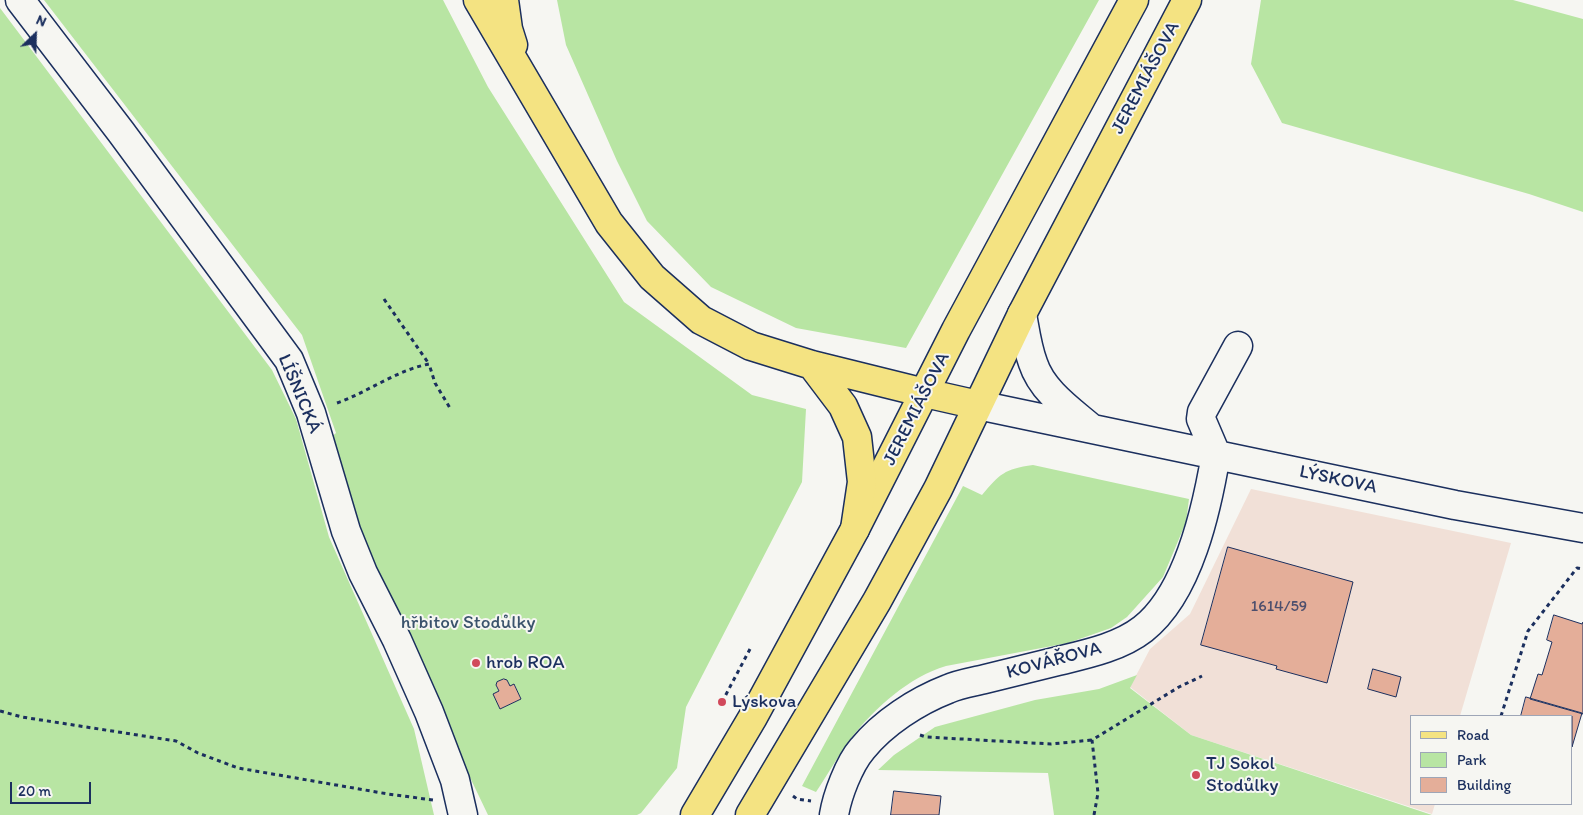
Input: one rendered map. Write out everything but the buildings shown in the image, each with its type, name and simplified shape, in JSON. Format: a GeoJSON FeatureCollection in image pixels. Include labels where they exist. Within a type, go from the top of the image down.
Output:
{"type":"FeatureCollection","features":[{"type":"Feature","properties":{"kind":"main road"},"geometry":{"type":"LineString","coordinates":[[478,0],[609,223],[652,277],[701,320],[752,346],[812,365],[978,405]]}},
{"type":"Feature","properties":{"kind":"main road"},"geometry":{"type":"LineString","coordinates":[[504,0],[508,28],[515,55],[525,80]]}},
{"type":"Feature","properties":{"kind":"main road","name":"JEREMIÁŠOVA"},"geometry":{"type":"LineString","coordinates":[[695,815],[753,717],[855,529],[956,330],[1134,0]]}},
{"type":"Feature","properties":{"kind":"main road","name":"JEREMIÁŠOVA"},"geometry":{"type":"LineString","coordinates":[[750,815],[877,601],[938,489],[1022,314],[1187,0]]}},
{"type":"Feature","properties":{"kind":"main road"},"geometry":{"type":"LineString","coordinates":[[812,365],[843,406],[857,438],[862,482],[855,529]]}},
{"type":"Feature","properties":{"kind":"street","name":"LÍŠNICKÁ"},"geometry":{"type":"LineString","coordinates":[[20,0],[121,132],[289,360],[311,413],[346,531],[363,573],[397,640],[428,712],[455,780],[462,810]]}},
{"type":"Feature","properties":{"kind":"street","name":"LÝSKOVA"},"geometry":{"type":"LineString","coordinates":[[1022,314],[1033,364],[1041,380],[1052,394],[1093,429]]}},
{"type":"Feature","properties":{"kind":"street"},"geometry":{"type":"LineString","coordinates":[[1216,454],[1201,419],[1202,412],[1238,346]]}},
{"type":"Feature","properties":{"kind":"street","name":"LÝSKOVA"},"geometry":{"type":"LineString","coordinates":[[978,405],[1455,505],[1583,528]]}},
{"type":"Feature","properties":{"kind":"street","name":"KOVÁŘOVA"},"geometry":{"type":"LineString","coordinates":[[834,815],[851,767],[861,750],[886,725],[923,701],[949,688],[1088,654],[1116,644],[1142,630],[1160,613],[1174,591],[1200,529],[1207,504],[1216,454]]}},
{"type":"Feature","properties":{"kind":"path"},"geometry":{"type":"LineString","coordinates":[[384,299],[429,364],[435,383],[450,408]]}},
{"type":"Feature","properties":{"kind":"path"},"geometry":{"type":"LineString","coordinates":[[311,413],[353,398],[416,366],[429,364]]}},
{"type":"Feature","properties":{"kind":"path"},"geometry":{"type":"LineString","coordinates":[[1501,715],[1528,631],[1577,568],[1583,569]]}},
{"type":"Feature","properties":{"kind":"path"},"geometry":{"type":"LineString","coordinates":[[722,702],[750,649]]}},
{"type":"Feature","properties":{"kind":"path"},"geometry":{"type":"LineString","coordinates":[[886,725],[926,737],[1050,744],[1092,740],[1180,687],[1202,676]]}},
{"type":"Feature","properties":{"kind":"path"},"geometry":{"type":"LineString","coordinates":[[0,711],[22,717],[176,741],[198,754],[238,768],[388,794],[462,810]]}},
{"type":"Feature","properties":{"kind":"path"},"geometry":{"type":"LineString","coordinates":[[1092,740],[1098,793],[1094,815]]}},
{"type":"Feature","properties":{"kind":"shaded area"},"geometry":{"type":"Polygon","coordinates":[[[1251,489],[1511,543],[1460,715],[1410,715],[1410,805],[1435,805],[1432,814],[1435,815],[1191,735],[1130,687],[1150,649],[1190,614],[1251,489]]]}},
{"type":"Feature","properties":{"kind":"green space","name":"hřbitov Stodůlky"},"geometry":{"type":"Polygon","coordinates":[[[44,0],[443,0],[488,87],[624,302],[752,395],[806,409],[802,482],[686,707],[677,768],[641,813],[637,815],[488,815],[363,554],[328,440],[336,433],[302,335],[44,0]],[[504,679],[497,683],[496,686],[499,691],[494,694],[500,709],[521,699],[515,685],[510,686],[507,680],[504,679]]]}},
{"type":"Feature","properties":{"kind":"green space"},"geometry":{"type":"Polygon","coordinates":[[[557,0],[1099,0],[906,348],[796,328],[711,287],[647,221],[617,161],[566,45],[557,0]]]}},
{"type":"Feature","properties":{"kind":"green space"},"geometry":{"type":"Polygon","coordinates":[[[1261,0],[1513,0],[1583,19],[1583,212],[1529,194],[1282,123],[1251,64],[1261,0]]]}},
{"type":"Feature","properties":{"kind":"green space"},"geometry":{"type":"Polygon","coordinates":[[[0,8],[272,370],[296,419],[329,537],[414,729],[434,815],[0,815],[0,8]]]}},
{"type":"Feature","properties":{"kind":"green space"},"geometry":{"type":"Polygon","coordinates":[[[1033,465],[1189,499],[1186,522],[1163,577],[1127,617],[1111,628],[1068,643],[946,666],[906,685],[861,726],[816,792],[802,786],[963,486],[982,495],[1003,474],[1015,468],[1033,465]]]}},
{"type":"Feature","properties":{"kind":"green space"},"geometry":{"type":"Polygon","coordinates":[[[1137,675],[1130,688],[1191,735],[1432,815],[1054,815],[1048,773],[878,770],[894,755],[935,727],[1035,700],[1099,689],[1137,675]]]}},
{"type":"Feature","properties":{"kind":"place","name":"hrob ROA"},"geometry":{"type":"Point","coordinates":[476,663]}},
{"type":"Feature","properties":{"kind":"place","name":"Lýskova"},"geometry":{"type":"Point","coordinates":[722,702]}},
{"type":"Feature","properties":{"kind":"place","name":"TJ Sokol Stodůlky"},"geometry":{"type":"Point","coordinates":[1196,775]}}]}
